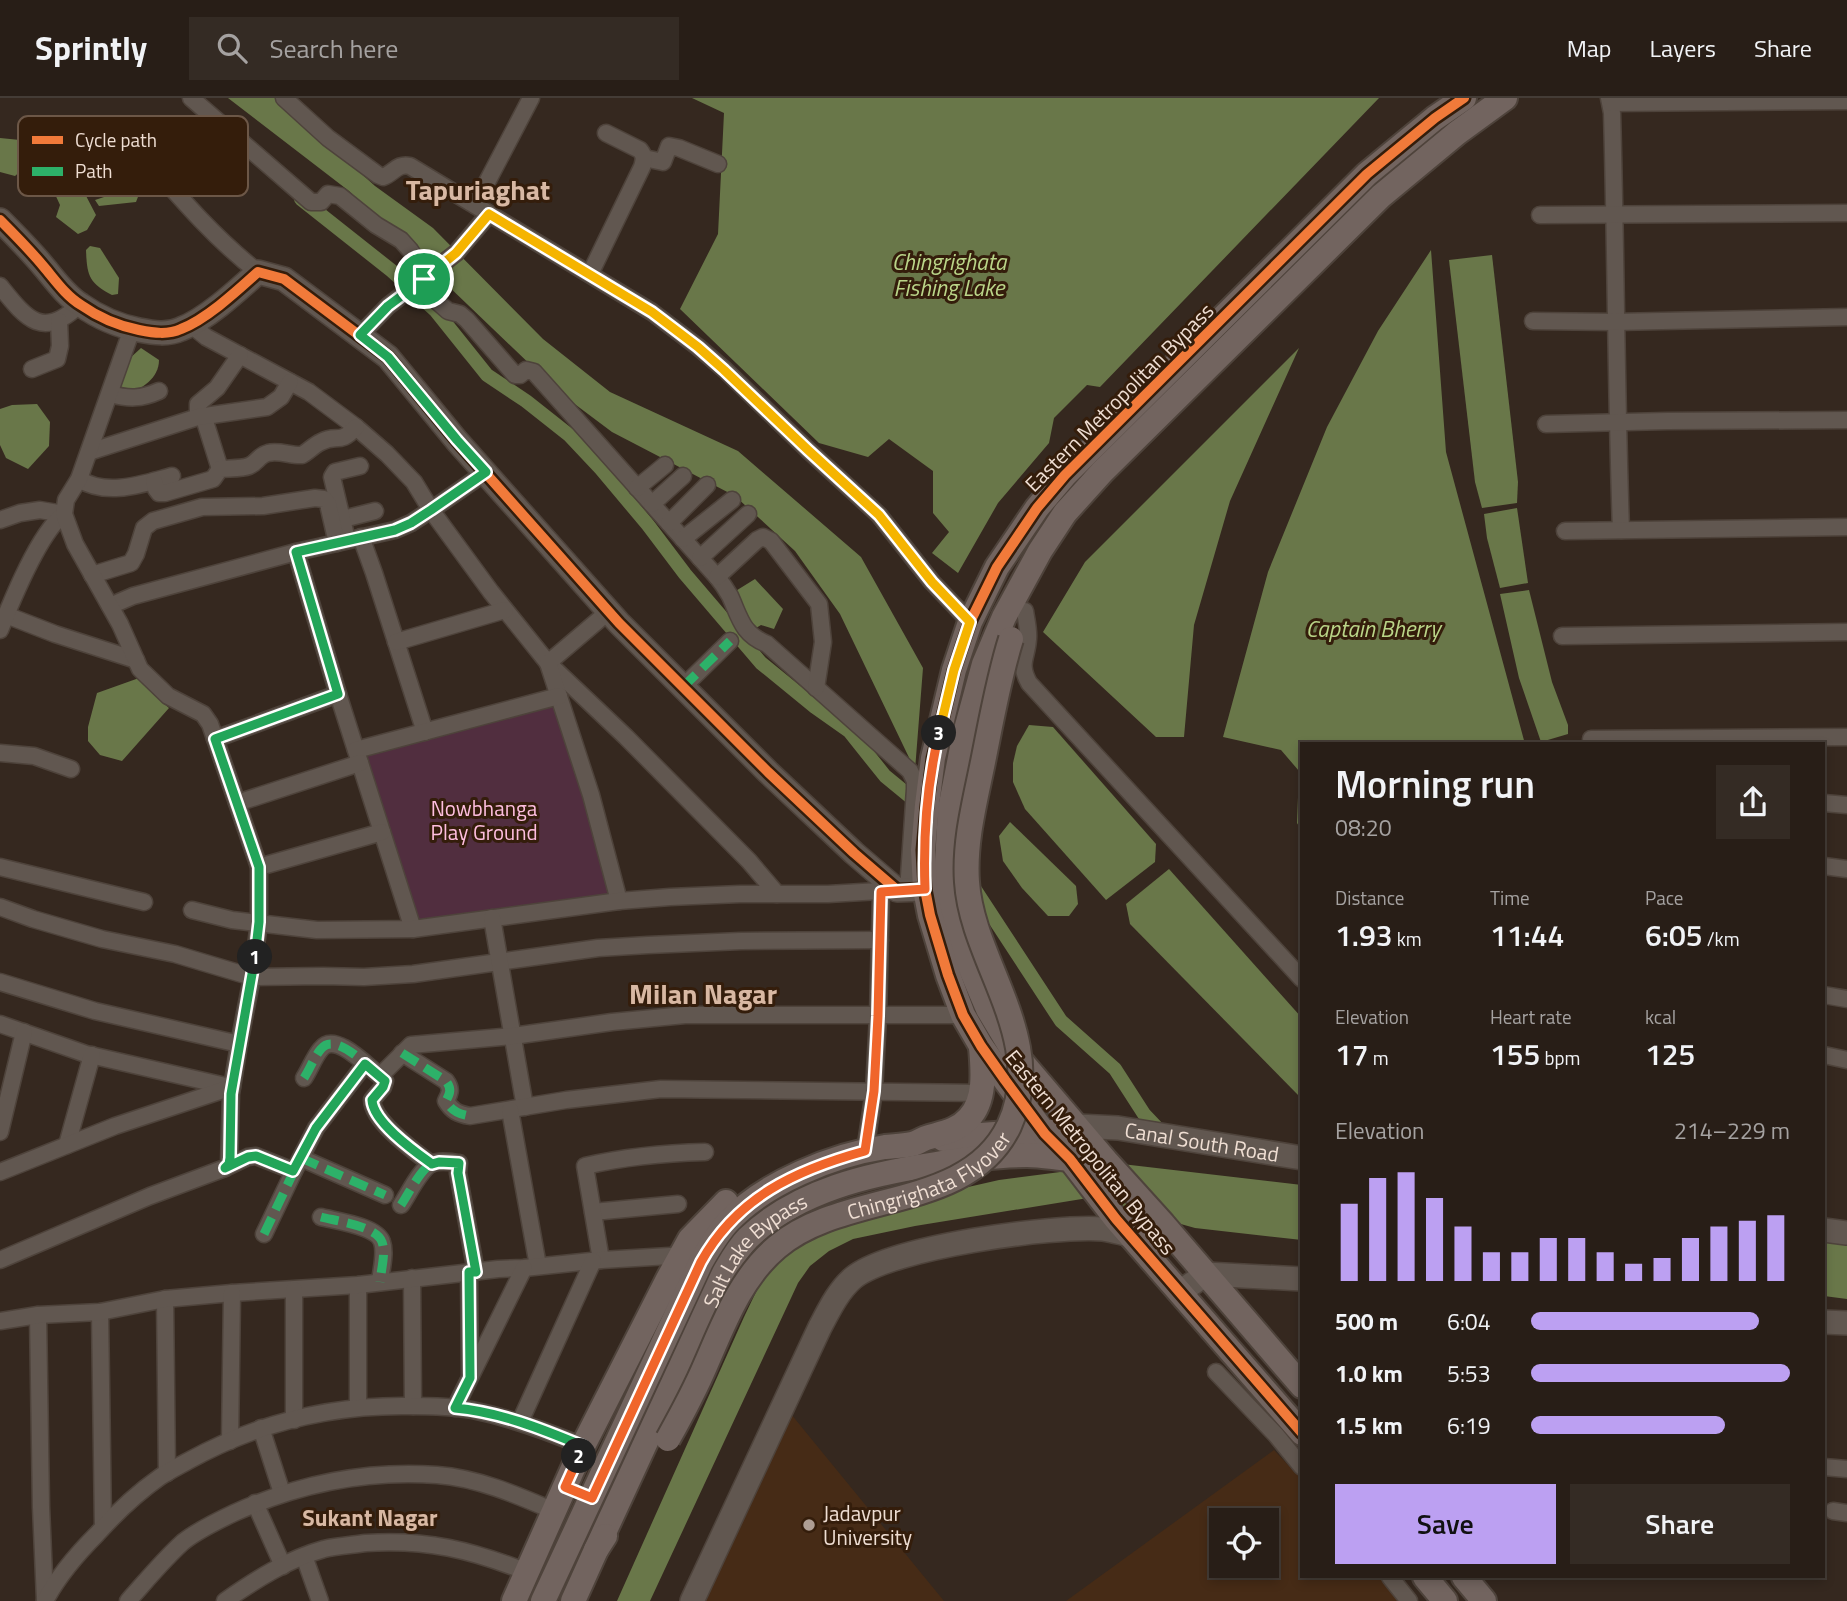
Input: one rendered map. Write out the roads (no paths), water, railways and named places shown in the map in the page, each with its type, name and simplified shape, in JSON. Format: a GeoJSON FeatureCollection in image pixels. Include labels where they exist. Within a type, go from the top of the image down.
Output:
{"type":"FeatureCollection","features":[{"type":"Feature","properties":{"kind":"main road","name":"Eastern Metropolitan Bypass"},"geometry":{"type":"LineString","coordinates":[[1300,1435],[1123,1227],[1075,1165],[1045,1134],[981,1046],[963,1015],[937,942],[903,891],[917,847],[933,758],[954,670],[969,627],[997,567],[1021,530],[1065,475],[1367,173],[1464,98]]}},
{"type":"Feature","properties":{"kind":"main road","name":"Eastern Metropolitan Bypass"},"geometry":{"type":"LineString","coordinates":[[1004,636],[1040,551],[1065,513],[1083,492],[1381,197],[1457,133],[1505,98]]}},
{"type":"Feature","properties":{"kind":"main road","name":"Eastern Metropolitan Bypass"},"geometry":{"type":"LineString","coordinates":[[1083,492],[1070,527],[1054,551],[1025,611],[984,664],[972,701],[950,809],[946,863],[950,904],[976,984],[1016,1054],[1300,1384]]}},
{"type":"Feature","properties":{"kind":"main road","name":"Chingrighata Flyover"},"geometry":{"type":"LineString","coordinates":[[596,1550],[668,1439],[691,1397],[734,1303],[755,1270],[776,1247],[836,1215],[919,1193],[961,1176],[979,1164],[1008,1128],[1019,1085],[1017,1050],[1007,1007],[972,915],[968,899],[966,856],[1001,671],[1004,636]]}},
{"type":"Feature","properties":{"kind":"main road","name":"Salt Lake Bypass"},"geometry":{"type":"LineString","coordinates":[[514,1601],[583,1446],[693,1255],[713,1240],[750,1203],[785,1182],[827,1163],[865,1151],[912,1144],[962,1126],[977,1106],[984,1079],[981,1046]]}},
{"type":"Feature","properties":{"kind":"main road"},"geometry":{"type":"LineString","coordinates":[[912,1144],[986,1134],[1031,1132],[1092,1144]]}},
{"type":"Feature","properties":{"kind":"main road","name":"Canal South Road"},"geometry":{"type":"LineString","coordinates":[[1075,1165],[1092,1144]]}},
{"type":"Feature","properties":{"kind":"main road","name":"Salt Lake Bypass"},"geometry":{"type":"LineString","coordinates":[[596,1550],[731,1261],[747,1239],[782,1212],[804,1200],[859,1180],[918,1167],[986,1157],[1031,1155],[1075,1165]]}},
{"type":"Feature","properties":{"kind":"main road","name":"Salt Lake Bypass"},"geometry":{"type":"LineString","coordinates":[[543,1601],[592,1498],[693,1255]]}},
{"type":"Feature","properties":{"kind":"main road"},"geometry":{"type":"LineString","coordinates":[[573,1601],[596,1550]]}},
{"type":"Feature","properties":{"kind":"main road"},"geometry":{"type":"LineString","coordinates":[[1426,1578],[1445,1601]]}},
{"type":"Feature","properties":{"kind":"main road"},"geometry":{"type":"LineString","coordinates":[[1465,1578],[1484,1601]]}},
{"type":"Feature","properties":{"kind":"street"},"geometry":{"type":"LineString","coordinates":[[191,98],[212,116]]}},
{"type":"Feature","properties":{"kind":"street"},"geometry":{"type":"LineString","coordinates":[[284,98],[328,138],[378,175],[383,177],[398,166],[410,166],[652,312],[698,347],[879,515],[969,627]]}},
{"type":"Feature","properties":{"kind":"street"},"geometry":{"type":"LineString","coordinates":[[360,335],[377,316],[456,253],[482,210],[531,98]]}},
{"type":"Feature","properties":{"kind":"street"},"geometry":{"type":"LineString","coordinates":[[1621,530],[1610,101],[1847,101]]}},
{"type":"Feature","properties":{"kind":"street"},"geometry":{"type":"LineString","coordinates":[[590,274],[644,158],[640,150],[606,133]]}},
{"type":"Feature","properties":{"kind":"street"},"geometry":{"type":"LineString","coordinates":[[644,158],[663,162],[669,146],[719,164]]}},
{"type":"Feature","properties":{"kind":"street"},"geometry":{"type":"LineString","coordinates":[[248,147],[311,202],[321,202],[328,194],[340,196],[376,225],[401,240],[410,250],[421,281],[431,296],[448,311],[460,314],[467,320],[515,375],[526,370],[534,372],[717,577],[729,594],[744,628],[766,644],[911,771],[915,781],[917,847]]}},
{"type":"Feature","properties":{"kind":"street"},"geometry":{"type":"LineString","coordinates":[[179,196],[236,255],[258,272],[284,279],[388,357],[512,504],[608,612],[768,772],[853,852],[903,891]]}},
{"type":"Feature","properties":{"kind":"street"},"geometry":{"type":"LineString","coordinates":[[1540,215],[1847,213]]}},
{"type":"Feature","properties":{"kind":"street"},"geometry":{"type":"LineString","coordinates":[[0,220],[79,305],[132,329],[168,333],[182,329],[231,296],[258,272]]}},
{"type":"Feature","properties":{"kind":"street"},"geometry":{"type":"LineString","coordinates":[[0,286],[22,314],[35,321],[59,321],[79,305]]}},
{"type":"Feature","properties":{"kind":"street"},"geometry":{"type":"LineString","coordinates":[[1533,321],[1847,317]]}},
{"type":"Feature","properties":{"kind":"street"},"geometry":{"type":"LineString","coordinates":[[32,369],[57,359],[61,346],[59,321]]}},
{"type":"Feature","properties":{"kind":"street"},"geometry":{"type":"LineString","coordinates":[[190,324],[206,337],[309,392],[356,426],[414,482],[431,510],[505,610],[548,663],[749,861],[777,894]]}},
{"type":"Feature","properties":{"kind":"street"},"geometry":{"type":"LineString","coordinates":[[132,329],[79,479],[66,500],[64,514],[75,544],[120,624],[140,669],[168,696],[203,714],[210,724],[259,867],[259,922],[253,977],[232,1087],[230,1158],[225,1168]]}},
{"type":"Feature","properties":{"kind":"street"},"geometry":{"type":"LineString","coordinates":[[220,469],[198,404],[217,388],[240,355]]}},
{"type":"Feature","properties":{"kind":"street"},"geometry":{"type":"LineString","coordinates":[[89,452],[201,416],[267,407],[281,397],[290,382]]}},
{"type":"Feature","properties":{"kind":"street"},"geometry":{"type":"LineString","coordinates":[[110,394],[133,399],[159,391]]}},
{"type":"Feature","properties":{"kind":"street"},"geometry":{"type":"LineString","coordinates":[[1546,424],[1847,421]]}},
{"type":"Feature","properties":{"kind":"street"},"geometry":{"type":"LineString","coordinates":[[154,481],[159,493],[164,493],[213,478],[220,469],[246,467],[268,453],[302,455],[320,442],[344,438],[356,426]]}},
{"type":"Feature","properties":{"kind":"street"},"geometry":{"type":"LineString","coordinates":[[637,488],[665,465]]}},
{"type":"Feature","properties":{"kind":"street"},"geometry":{"type":"LineString","coordinates":[[348,540],[332,477],[335,472],[360,466]]}},
{"type":"Feature","properties":{"kind":"street"},"geometry":{"type":"LineString","coordinates":[[110,606],[133,596],[296,552],[395,530],[411,523],[486,472]]}},
{"type":"Feature","properties":{"kind":"street"},"geometry":{"type":"LineString","coordinates":[[79,479],[87,484],[107,488],[127,487],[172,476]]}},
{"type":"Feature","properties":{"kind":"street"},"geometry":{"type":"LineString","coordinates":[[652,504],[683,476]]}},
{"type":"Feature","properties":{"kind":"street"},"geometry":{"type":"LineString","coordinates":[[669,523],[707,485]]}},
{"type":"Feature","properties":{"kind":"street"},"geometry":{"type":"LineString","coordinates":[[92,575],[131,563],[144,528],[153,521],[202,507],[263,506],[324,499],[348,540],[374,573],[425,732]]}},
{"type":"Feature","properties":{"kind":"street"},"geometry":{"type":"LineString","coordinates":[[683,539],[732,500]]}},
{"type":"Feature","properties":{"kind":"street"},"geometry":{"type":"LineString","coordinates":[[0,520],[40,510],[64,514]]}},
{"type":"Feature","properties":{"kind":"street"},"geometry":{"type":"LineString","coordinates":[[343,519],[375,510]]}},
{"type":"Feature","properties":{"kind":"street"},"geometry":{"type":"LineString","coordinates":[[64,514],[46,533],[3,623],[55,634],[135,660]]}},
{"type":"Feature","properties":{"kind":"street"},"geometry":{"type":"LineString","coordinates":[[700,558],[748,514]]}},
{"type":"Feature","properties":{"kind":"street"},"geometry":{"type":"LineString","coordinates":[[1565,531],[1847,527]]}},
{"type":"Feature","properties":{"kind":"street"},"geometry":{"type":"LineString","coordinates":[[717,577],[757,540],[763,537],[771,541],[819,604],[820,623],[824,632],[816,688]]}},
{"type":"Feature","properties":{"kind":"street"},"geometry":{"type":"LineString","coordinates":[[296,552],[413,929]]}},
{"type":"Feature","properties":{"kind":"street"},"geometry":{"type":"LineString","coordinates":[[396,642],[505,610]]}},
{"type":"Feature","properties":{"kind":"street"},"geometry":{"type":"LineString","coordinates":[[1025,611],[1029,638],[1023,672],[1029,683],[1300,977]]}},
{"type":"Feature","properties":{"kind":"street"},"geometry":{"type":"LineString","coordinates":[[548,663],[608,612]]}},
{"type":"Feature","properties":{"kind":"street"},"geometry":{"type":"LineString","coordinates":[[1562,636],[1847,632]]}},
{"type":"Feature","properties":{"kind":"street"},"geometry":{"type":"LineString","coordinates":[[683,687],[730,641]]}},
{"type":"Feature","properties":{"kind":"street"},"geometry":{"type":"LineString","coordinates":[[548,663],[591,795],[619,901]]}},
{"type":"Feature","properties":{"kind":"street"},"geometry":{"type":"LineString","coordinates":[[215,739],[338,694]]}},
{"type":"Feature","properties":{"kind":"street"},"geometry":{"type":"LineString","coordinates":[[237,803],[305,782],[358,757],[425,732],[559,696]]}},
{"type":"Feature","properties":{"kind":"street"},"geometry":{"type":"LineString","coordinates":[[1591,739],[1847,737]]}},
{"type":"Feature","properties":{"kind":"street"},"geometry":{"type":"LineString","coordinates":[[0,753],[34,756],[71,769]]}},
{"type":"Feature","properties":{"kind":"street"},"geometry":{"type":"LineString","coordinates":[[1825,803],[1847,805]]}},
{"type":"Feature","properties":{"kind":"street"},"geometry":{"type":"LineString","coordinates":[[259,867],[382,832]]}},
{"type":"Feature","properties":{"kind":"street"},"geometry":{"type":"LineString","coordinates":[[1825,866],[1847,869]]}},
{"type":"Feature","properties":{"kind":"street"},"geometry":{"type":"LineString","coordinates":[[0,867],[144,902]]}},
{"type":"Feature","properties":{"kind":"street"},"geometry":{"type":"LineString","coordinates":[[192,911],[232,920],[317,930],[413,929],[619,901],[682,896],[903,891]]}},
{"type":"Feature","properties":{"kind":"street"},"geometry":{"type":"LineString","coordinates":[[865,1151],[874,1091],[880,940],[903,891]]}},
{"type":"Feature","properties":{"kind":"street"},"geometry":{"type":"LineString","coordinates":[[0,906],[33,919],[102,939],[175,954],[253,977],[413,974],[598,948],[741,941],[880,940]]}},
{"type":"Feature","properties":{"kind":"street"},"geometry":{"type":"LineString","coordinates":[[455,1408],[531,1267],[513,1036],[492,918]]}},
{"type":"Feature","properties":{"kind":"street"},"geometry":{"type":"LineString","coordinates":[[0,982],[96,1011],[239,1044]]}},
{"type":"Feature","properties":{"kind":"street"},"geometry":{"type":"LineString","coordinates":[[1825,995],[1847,999]]}},
{"type":"Feature","properties":{"kind":"street"},"geometry":{"type":"LineString","coordinates":[[380,1076],[411,1045],[513,1036],[612,1022],[685,1015],[963,1015]]}},
{"type":"Feature","properties":{"kind":"street"},"geometry":{"type":"LineString","coordinates":[[0,1024],[92,1055],[232,1087]]}},
{"type":"Feature","properties":{"kind":"street"},"geometry":{"type":"LineString","coordinates":[[0,1132],[24,1032]]}},
{"type":"Feature","properties":{"kind":"street"},"geometry":{"type":"LineString","coordinates":[[304,1078],[323,1046],[330,1043],[339,1044],[385,1081],[372,1100],[373,1108],[404,1143],[432,1164]]}},
{"type":"Feature","properties":{"kind":"street"},"geometry":{"type":"LineString","coordinates":[[402,1053],[446,1082],[450,1086],[446,1101],[451,1109],[470,1116],[566,1100],[662,1089],[980,1093]]}},
{"type":"Feature","properties":{"kind":"street"},"geometry":{"type":"LineString","coordinates":[[67,1145],[92,1055]]}},
{"type":"Feature","properties":{"kind":"street"},"geometry":{"type":"LineString","coordinates":[[1825,1055],[1847,1060]]}},
{"type":"Feature","properties":{"kind":"street"},"geometry":{"type":"LineString","coordinates":[[264,1234],[316,1128],[365,1064]]}},
{"type":"Feature","properties":{"kind":"street"},"geometry":{"type":"LineString","coordinates":[[0,1172],[115,1126],[232,1087]]}},
{"type":"Feature","properties":{"kind":"street","name":"Canal South Road"},"geometry":{"type":"LineString","coordinates":[[1092,1144],[1118,1128],[1300,1158]]}},
{"type":"Feature","properties":{"kind":"street"},"geometry":{"type":"LineString","coordinates":[[520,1422],[597,1260],[593,1212],[585,1166],[618,1158],[705,1152]]}},
{"type":"Feature","properties":{"kind":"street"},"geometry":{"type":"LineString","coordinates":[[0,1259],[248,1157],[256,1156],[297,1165],[386,1195]]}},
{"type":"Feature","properties":{"kind":"street"},"geometry":{"type":"LineString","coordinates":[[401,1205],[432,1164],[459,1163],[458,1173],[472,1272],[470,1378]]}},
{"type":"Feature","properties":{"kind":"street"},"geometry":{"type":"LineString","coordinates":[[593,1212],[678,1204]]}},
{"type":"Feature","properties":{"kind":"street"},"geometry":{"type":"LineString","coordinates":[[321,1217],[365,1228],[380,1238],[383,1245],[380,1282]]}},
{"type":"Feature","properties":{"kind":"street"},"geometry":{"type":"LineString","coordinates":[[692,1601],[820,1327],[831,1306],[853,1278],[903,1256],[993,1238],[1048,1231],[1123,1227]]}},
{"type":"Feature","properties":{"kind":"street"},"geometry":{"type":"LineString","coordinates":[[1825,1230],[1847,1233]]}},
{"type":"Feature","properties":{"kind":"street"},"geometry":{"type":"LineString","coordinates":[[0,1321],[38,1315],[100,1312],[164,1299],[358,1285],[597,1260],[693,1255],[731,1261]]}},
{"type":"Feature","properties":{"kind":"street"},"geometry":{"type":"LineString","coordinates":[[1180,1292],[1206,1273],[1300,1279]]}},
{"type":"Feature","properties":{"kind":"street"},"geometry":{"type":"LineString","coordinates":[[412,1278],[413,1406]]}},
{"type":"Feature","properties":{"kind":"street"},"geometry":{"type":"LineString","coordinates":[[358,1285],[358,1407]]}},
{"type":"Feature","properties":{"kind":"street"},"geometry":{"type":"LineString","coordinates":[[294,1290],[294,1420]]}},
{"type":"Feature","properties":{"kind":"street"},"geometry":{"type":"LineString","coordinates":[[230,1441],[232,1293]]}},
{"type":"Feature","properties":{"kind":"street"},"geometry":{"type":"LineString","coordinates":[[164,1299],[167,1473]]}},
{"type":"Feature","properties":{"kind":"street"},"geometry":{"type":"LineString","coordinates":[[100,1312],[103,1527]]}},
{"type":"Feature","properties":{"kind":"street"},"geometry":{"type":"LineString","coordinates":[[38,1315],[45,1601]]}},
{"type":"Feature","properties":{"kind":"street"},"geometry":{"type":"LineString","coordinates":[[1825,1322],[1847,1323]]}},
{"type":"Feature","properties":{"kind":"street"},"geometry":{"type":"LineString","coordinates":[[1216,1372],[1300,1465]]}},
{"type":"Feature","properties":{"kind":"street"},"geometry":{"type":"LineString","coordinates":[[45,1601],[79,1553],[118,1512],[167,1473],[207,1451],[261,1428],[323,1412],[358,1407],[455,1408],[520,1422],[583,1446]]}},
{"type":"Feature","properties":{"kind":"street"},"geometry":{"type":"LineString","coordinates":[[261,1428],[282,1493]]}},
{"type":"Feature","properties":{"kind":"street"},"geometry":{"type":"LineString","coordinates":[[1825,1467],[1847,1469]]}},
{"type":"Feature","properties":{"kind":"street"},"geometry":{"type":"LineString","coordinates":[[128,1601],[185,1541],[219,1520],[282,1493],[351,1478],[397,1474],[438,1475],[469,1480],[554,1511]]}},
{"type":"Feature","properties":{"kind":"street"},"geometry":{"type":"LineString","coordinates":[[565,1487],[592,1498]]}},
{"type":"Feature","properties":{"kind":"street"},"geometry":{"type":"LineString","coordinates":[[255,1503],[283,1566]]}},
{"type":"Feature","properties":{"kind":"street"},"geometry":{"type":"LineString","coordinates":[[225,1601],[243,1588],[304,1556],[350,1545],[426,1543],[472,1552],[527,1572]]}},
{"type":"Feature","properties":{"kind":"street"},"geometry":{"type":"LineString","coordinates":[[304,1556],[320,1601]]}},
{"type":"Feature","properties":{"kind":"street"},"geometry":{"type":"LineString","coordinates":[[1391,1578],[1409,1601]]}},
{"type":"Feature","properties":{"kind":"water"},"geometry":{"type":"Polygon","coordinates":[[[228,98],[277,98],[375,186],[433,228],[543,339],[610,392],[738,451],[861,557],[923,668],[915,770],[840,614],[795,551],[735,496],[612,432],[560,393],[349,191],[228,98]]]}},
{"type":"Feature","properties":{"kind":"water","name":"Chingrighata Fishing Lake"},"geometry":{"type":"Polygon","coordinates":[[[692,98],[1379,98],[1100,387],[1087,385],[1054,418],[1049,443],[998,503],[958,573],[932,553],[949,532],[933,513],[933,471],[889,439],[868,457],[819,443],[680,309],[718,234],[724,113],[692,98]]]}},
{"type":"Feature","properties":{"kind":"water"},"geometry":{"type":"Polygon","coordinates":[[[0,138],[18,140],[18,173],[15,176],[0,172],[0,138]]]}},
{"type":"Feature","properties":{"kind":"water"},"geometry":{"type":"Polygon","coordinates":[[[56,196],[86,196],[96,215],[87,230],[78,234],[56,217],[60,205],[56,196]]]}},
{"type":"Feature","properties":{"kind":"water"},"geometry":{"type":"Polygon","coordinates":[[[107,196],[138,196],[136,202],[99,206],[95,200],[107,196]]]}},
{"type":"Feature","properties":{"kind":"water"},"geometry":{"type":"Polygon","coordinates":[[[90,246],[100,248],[119,278],[118,294],[112,295],[104,291],[91,278],[86,250],[90,246]]]}},
{"type":"Feature","properties":{"kind":"water","name":"Captain Bherry"},"geometry":{"type":"Polygon","coordinates":[[[1431,250],[1446,452],[1524,742],[1300,742],[1300,828],[1297,823],[1299,771],[1281,750],[1223,737],[1268,572],[1327,427],[1378,331],[1431,250]]]}},
{"type":"Feature","properties":{"kind":"water"},"geometry":{"type":"Polygon","coordinates":[[[1492,255],[1518,482],[1517,503],[1482,508],[1475,482],[1449,260],[1492,255]]]}},
{"type":"Feature","properties":{"kind":"water"},"geometry":{"type":"Polygon","coordinates":[[[141,348],[159,360],[158,366],[148,382],[126,395],[118,387],[129,359],[141,348]]]}},
{"type":"Feature","properties":{"kind":"water"},"geometry":{"type":"Polygon","coordinates":[[[1299,348],[1230,501],[1194,625],[1184,737],[1156,737],[1043,632],[1085,562],[1299,348]]]}},
{"type":"Feature","properties":{"kind":"water"},"geometry":{"type":"Polygon","coordinates":[[[37,404],[50,422],[49,446],[28,469],[6,458],[0,445],[0,409],[12,405],[37,404]]]}},
{"type":"Feature","properties":{"kind":"water"},"geometry":{"type":"Polygon","coordinates":[[[1517,508],[1528,583],[1500,588],[1487,538],[1484,514],[1517,508]]]}},
{"type":"Feature","properties":{"kind":"water"},"geometry":{"type":"Polygon","coordinates":[[[755,579],[783,609],[774,629],[761,625],[751,631],[734,592],[755,579]]]}},
{"type":"Feature","properties":{"kind":"water"},"geometry":{"type":"Polygon","coordinates":[[[1529,590],[1552,682],[1568,725],[1568,734],[1541,742],[1519,678],[1500,594],[1529,590]]]}},
{"type":"Feature","properties":{"kind":"water"},"geometry":{"type":"Polygon","coordinates":[[[139,678],[169,708],[122,761],[100,755],[88,741],[88,727],[97,693],[139,678]]]}},
{"type":"Feature","properties":{"kind":"water"},"geometry":{"type":"Polygon","coordinates":[[[1029,725],[1053,727],[1156,844],[1155,862],[1106,900],[1025,809],[1013,782],[1017,746],[1029,725]]]}},
{"type":"Feature","properties":{"kind":"water"},"geometry":{"type":"Polygon","coordinates":[[[1010,822],[1076,886],[1078,904],[1069,916],[1048,916],[1022,888],[1003,861],[999,836],[1010,822]]]}},
{"type":"Feature","properties":{"kind":"water"},"geometry":{"type":"Polygon","coordinates":[[[1169,869],[1300,1016],[1300,1095],[1130,924],[1126,904],[1169,869]]]}},
{"type":"Feature","properties":{"kind":"water"},"geometry":{"type":"Polygon","coordinates":[[[1122,1164],[1300,1185],[1300,1240],[1195,1228],[1088,1198],[915,1226],[853,1239],[829,1251],[810,1266],[798,1283],[650,1601],[617,1601],[766,1271],[797,1241],[955,1190],[999,1180],[1122,1164]]]}},
{"type":"Feature","properties":{"kind":"water"},"geometry":{"type":"Polygon","coordinates":[[[1825,1242],[1847,1245],[1847,1299],[1825,1296],[1825,1242]]]}},
{"type":"Feature","properties":{"kind":"waterway"},"geometry":{"type":"LineString","coordinates":[[301,199],[392,271],[435,310],[487,375],[569,435],[601,469],[761,663],[849,731],[885,776],[913,799],[919,808]]}},
{"type":"Feature","properties":{"kind":"waterway"},"geometry":{"type":"LineString","coordinates":[[972,885],[1061,1021],[1115,1069],[1144,1114],[1163,1134]]}},
{"type":"Feature","properties":{"kind":"place","name":"Jadavpur University"},"geometry":{"type":"Point","coordinates":[809,1525]}},
{"type":"Feature","properties":{"kind":"district","name":"Tapuriaghat"},"geometry":{"type":"Point","coordinates":[478,189]}},
{"type":"Feature","properties":{"kind":"district","name":"Milan Nagar"},"geometry":{"type":"Point","coordinates":[703,993]}},
{"type":"Feature","properties":{"kind":"district","name":"Sukant Nagar"},"geometry":{"type":"Point","coordinates":[370,1517]}},
{"type":"Feature","properties":{"kind":"park label","name":"Nowbhanga Play Ground"},"geometry":{"type":"Point","coordinates":[484,820]}}]}
